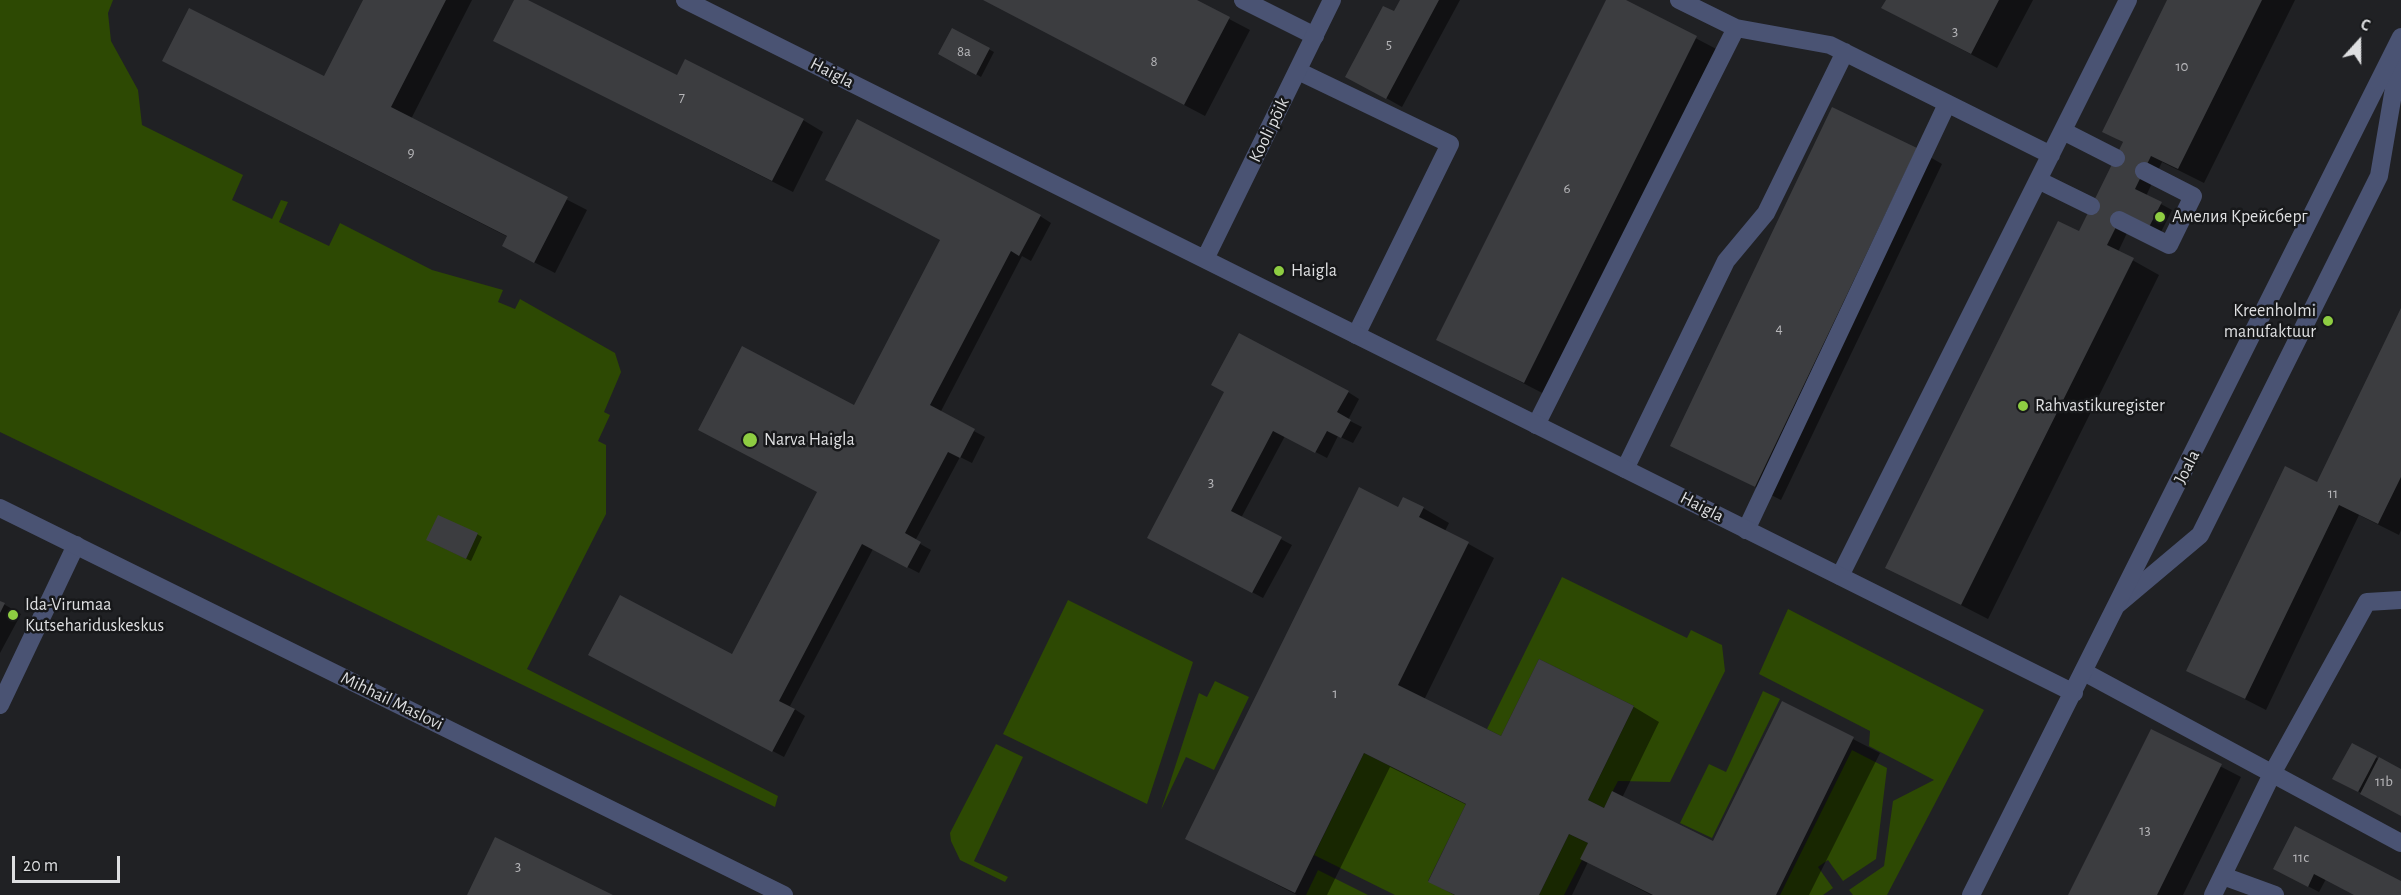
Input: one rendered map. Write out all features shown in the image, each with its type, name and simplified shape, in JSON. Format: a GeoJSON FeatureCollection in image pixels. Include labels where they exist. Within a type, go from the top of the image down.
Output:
{"type":"FeatureCollection","features":[{"type":"Feature","properties":{"kind":"street","name":"Haigla"},"geometry":{"type":"LineString","coordinates":[[685,0],[2074,693]]}},
{"type":"Feature","properties":{"kind":"street"},"geometry":{"type":"LineString","coordinates":[[1243,0],[1315,36]]}},
{"type":"Feature","properties":{"kind":"street","name":"Kooli põik"},"geometry":{"type":"LineString","coordinates":[[1205,259],[1332,0]]}},
{"type":"Feature","properties":{"kind":"street"},"geometry":{"type":"LineString","coordinates":[[1679,0],[1736,28],[1830,45],[2051,155]]}},
{"type":"Feature","properties":{"kind":"street"},"geometry":{"type":"LineString","coordinates":[[1840,576],[2128,0]]}},
{"type":"Feature","properties":{"kind":"street"},"geometry":{"type":"LineString","coordinates":[[1536,425],[1736,28]]}},
{"type":"Feature","properties":{"kind":"street","name":"Joala"},"geometry":{"type":"LineString","coordinates":[[1971,895],[2401,37]]}},
{"type":"Feature","properties":{"kind":"street"},"geometry":{"type":"LineString","coordinates":[[2118,604],[2200,535],[2379,176],[2401,47]]}},
{"type":"Feature","properties":{"kind":"street"},"geometry":{"type":"LineString","coordinates":[[1625,469],[1726,261],[1766,213],[1845,52]]}},
{"type":"Feature","properties":{"kind":"street"},"geometry":{"type":"LineString","coordinates":[[1298,71],[1450,144],[1356,335]]}},
{"type":"Feature","properties":{"kind":"street"},"geometry":{"type":"LineString","coordinates":[[1746,530],[1947,104]]}},
{"type":"Feature","properties":{"kind":"street"},"geometry":{"type":"LineString","coordinates":[[2063,131],[2115,158]]}},
{"type":"Feature","properties":{"kind":"street"},"geometry":{"type":"LineString","coordinates":[[2119,220],[2169,245],[2193,196],[2144,171]]}},
{"type":"Feature","properties":{"kind":"street"},"geometry":{"type":"LineString","coordinates":[[2038,180],[2091,206]]}},
{"type":"Feature","properties":{"kind":"street","name":"Mihhail Maslovi"},"geometry":{"type":"LineString","coordinates":[[0,508],[784,895]]}},
{"type":"Feature","properties":{"kind":"street"},"geometry":{"type":"LineString","coordinates":[[0,705],[76,545]]}},
{"type":"Feature","properties":{"kind":"street"},"geometry":{"type":"LineString","coordinates":[[2213,895],[2273,772],[2367,602],[2401,600]]}},
{"type":"Feature","properties":{"kind":"street"},"geometry":{"type":"LineString","coordinates":[[2084,672],[2401,843]]}},
{"type":"Feature","properties":{"kind":"street"},"geometry":{"type":"LineString","coordinates":[[2223,876],[2275,895]]}},
{"type":"Feature","properties":{"kind":"green space"},"geometry":{"type":"Polygon","coordinates":[[[0,0],[113,0],[108,13],[111,41],[138,90],[142,125],[243,175],[232,200],[272,219],[281,200],[288,202],[279,222],[329,246],[340,223],[432,270],[503,290],[498,302],[515,309],[520,299],[615,353],[621,372],[604,412],[610,415],[598,441],[606,445],[606,514],[527,669],[778,796],[775,807],[0,432],[0,0]]]}},
{"type":"Feature","properties":{"kind":"green space"},"geometry":{"type":"Polygon","coordinates":[[[1562,577],[1687,638],[1691,630],[1722,645],[1725,671],[1670,782],[1618,781],[1604,808],[1588,800],[1634,706],[1539,659],[1501,736],[1487,729],[1562,577]]]}},
{"type":"Feature","properties":{"kind":"green space"},"geometry":{"type":"Polygon","coordinates":[[[1068,600],[1193,662],[1147,804],[1003,734],[1068,600]]]}},
{"type":"Feature","properties":{"kind":"green space"},"geometry":{"type":"Polygon","coordinates":[[[1788,609],[1984,710],[1887,895],[1853,895],[1849,890],[1884,866],[1893,801],[1934,780],[1869,746],[1870,731],[1759,674],[1788,609]]]}},
{"type":"Feature","properties":{"kind":"green space"},"geometry":{"type":"Polygon","coordinates":[[[1215,681],[1249,697],[1214,770],[1186,757],[1161,810],[1199,693],[1207,697],[1215,681]]]}},
{"type":"Feature","properties":{"kind":"green space"},"geometry":{"type":"Polygon","coordinates":[[[1763,691],[1780,699],[1712,838],[1680,823],[1709,764],[1726,772],[1763,691]]]}},
{"type":"Feature","properties":{"kind":"green space"},"geometry":{"type":"Polygon","coordinates":[[[996,744],[1023,757],[974,861],[1008,877],[1005,882],[960,860],[951,841],[950,833],[996,744]]]}},
{"type":"Feature","properties":{"kind":"green space"},"geometry":{"type":"Polygon","coordinates":[[[1852,750],[1887,768],[1876,859],[1843,881],[1828,860],[1818,867],[1833,888],[1823,895],[1780,895],[1852,750]]]}},
{"type":"Feature","properties":{"kind":"green space"},"geometry":{"type":"Polygon","coordinates":[[[1364,753],[1466,804],[1428,881],[1455,895],[1395,895],[1314,855],[1364,753]]]}},
{"type":"Feature","properties":{"kind":"green space"},"geometry":{"type":"Polygon","coordinates":[[[1569,834],[1588,843],[1582,860],[1564,895],[1539,895],[1569,834]]]}},
{"type":"Feature","properties":{"kind":"green space"},"geometry":{"type":"Polygon","coordinates":[[[1318,870],[1368,895],[1306,895],[1318,870]]]}},
{"type":"Feature","properties":{"kind":"building"},"geometry":{"type":"Polygon","coordinates":[[[363,0],[446,0],[391,107],[568,197],[534,263],[502,246],[507,236],[162,61],[189,8],[324,76],[363,0]]]}},
{"type":"Feature","properties":{"kind":"building"},"geometry":{"type":"Polygon","coordinates":[[[514,0],[528,0],[677,75],[685,59],[804,119],[772,181],[493,41],[514,0]]]}},
{"type":"Feature","properties":{"kind":"building"},"geometry":{"type":"Polygon","coordinates":[[[983,0],[1197,0],[1230,17],[1184,105],[983,0]]]}},
{"type":"Feature","properties":{"kind":"building"},"geometry":{"type":"Polygon","coordinates":[[[1400,0],[1439,0],[1386,99],[1345,77],[1383,6],[1394,11],[1400,0]]]}},
{"type":"Feature","properties":{"kind":"building"},"geometry":{"type":"Polygon","coordinates":[[[1606,0],[1626,0],[1697,36],[1524,383],[1436,340],[1606,0]]]}},
{"type":"Feature","properties":{"kind":"building"},"geometry":{"type":"Polygon","coordinates":[[[1886,0],[1999,0],[1971,54],[1881,8],[1886,0]]]}},
{"type":"Feature","properties":{"kind":"building"},"geometry":{"type":"Polygon","coordinates":[[[2167,0],[2262,0],[2178,169],[2151,156],[2135,189],[2162,202],[2149,227],[2123,213],[2107,245],[2134,258],[1961,605],[1885,568],[2058,221],[2079,231],[2123,142],[2102,132],[2167,0]]]}},
{"type":"Feature","properties":{"kind":"building"},"geometry":{"type":"Polygon","coordinates":[[[952,28],[990,48],[976,75],[938,54],[952,28]]]}},
{"type":"Feature","properties":{"kind":"building"},"geometry":{"type":"Polygon","coordinates":[[[1832,107],[1917,148],[1755,487],[1670,446],[1832,107]]]}},
{"type":"Feature","properties":{"kind":"building"},"geometry":{"type":"Polygon","coordinates":[[[857,119],[1041,215],[1019,256],[1011,251],[930,405],[975,429],[960,458],[948,452],[905,533],[921,542],[907,568],[862,544],[779,701],[795,709],[772,752],[588,655],[620,595],[732,654],[817,492],[698,430],[742,346],[854,405],[940,240],[825,180],[857,119]]]}},
{"type":"Feature","properties":{"kind":"building"},"geometry":{"type":"Polygon","coordinates":[[[2401,308],[2401,477],[2378,524],[2339,505],[2245,699],[2186,671],[2285,466],[2317,482],[2401,308]]]}},
{"type":"Feature","properties":{"kind":"building"},"geometry":{"type":"Polygon","coordinates":[[[1239,333],[1349,391],[1337,412],[1351,420],[1341,438],[1327,431],[1315,453],[1273,431],[1231,511],[1282,537],[1252,593],[1147,538],[1224,392],[1211,385],[1239,333]]]}},
{"type":"Feature","properties":{"kind":"building"},"geometry":{"type":"Polygon","coordinates":[[[1359,487],[1398,507],[1403,497],[1424,507],[1419,517],[1469,542],[1398,685],[1501,736],[1539,659],[1634,706],[1588,800],[1604,808],[1612,791],[1713,841],[1782,701],[1854,737],[1776,895],[1653,895],[1580,859],[1588,843],[1569,834],[1539,895],[1455,895],[1428,882],[1466,804],[1364,753],[1295,893],[1185,839],[1359,487]]]}},
{"type":"Feature","properties":{"kind":"building"},"geometry":{"type":"Polygon","coordinates":[[[438,515],[478,533],[466,559],[426,540],[438,515]]]}},
{"type":"Feature","properties":{"kind":"building"},"geometry":{"type":"Polygon","coordinates":[[[0,601],[5,603],[0,613],[0,601]]]}},
{"type":"Feature","properties":{"kind":"building"},"geometry":{"type":"Polygon","coordinates":[[[2151,729],[2222,764],[2157,895],[2068,895],[2151,729]]]}},
{"type":"Feature","properties":{"kind":"building"},"geometry":{"type":"Polygon","coordinates":[[[2352,743],[2377,756],[2358,792],[2332,779],[2352,743]]]}},
{"type":"Feature","properties":{"kind":"building"},"geometry":{"type":"Polygon","coordinates":[[[2379,757],[2401,769],[2401,816],[2360,794],[2379,757]]]}},
{"type":"Feature","properties":{"kind":"building"},"geometry":{"type":"Polygon","coordinates":[[[2295,826],[2401,881],[2401,895],[2354,895],[2314,874],[2308,887],[2273,869],[2295,826]]]}},
{"type":"Feature","properties":{"kind":"building"},"geometry":{"type":"Polygon","coordinates":[[[495,837],[613,895],[467,895],[495,837]]]}},
{"type":"Feature","properties":{"kind":"place","name":"Амелия Крейсберг"},"geometry":{"type":"Point","coordinates":[2160,217]}},
{"type":"Feature","properties":{"kind":"place","name":"Haigla"},"geometry":{"type":"Point","coordinates":[1279,271]}},
{"type":"Feature","properties":{"kind":"place","name":"Kreenholmi manufaktuur"},"geometry":{"type":"Point","coordinates":[2328,321]}},
{"type":"Feature","properties":{"kind":"place","name":"Rahvastikuregister"},"geometry":{"type":"Point","coordinates":[2023,406]}},
{"type":"Feature","properties":{"kind":"place","name":"Narva Haigla"},"geometry":{"type":"Point","coordinates":[750,440]}},
{"type":"Feature","properties":{"kind":"place","name":"Ida-Virumaa Kutsehariduskeskus"},"geometry":{"type":"Point","coordinates":[13,615]}}]}
